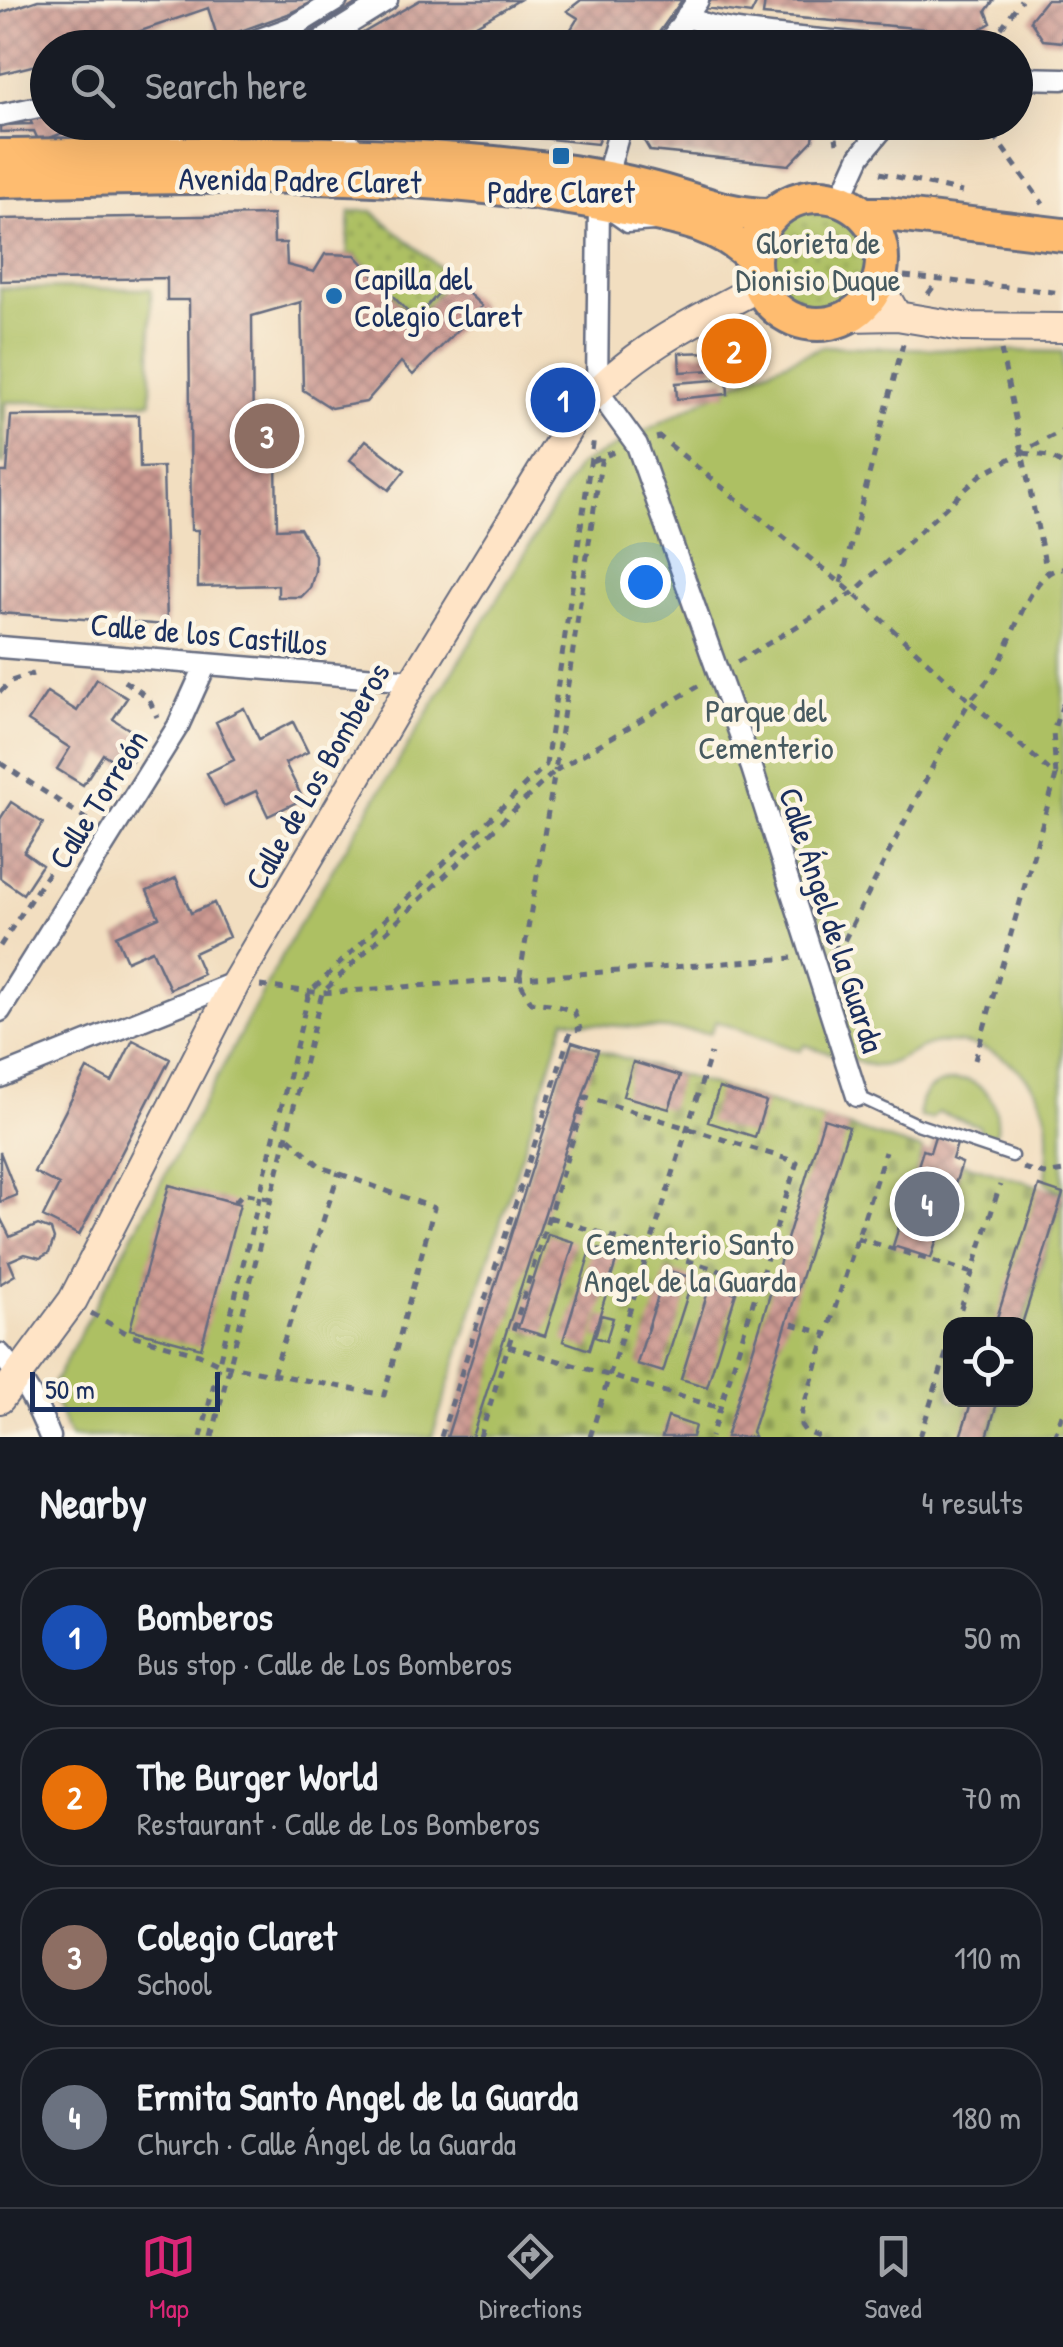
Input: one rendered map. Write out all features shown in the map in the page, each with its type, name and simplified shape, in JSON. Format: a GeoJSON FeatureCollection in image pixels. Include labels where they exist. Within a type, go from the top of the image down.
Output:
{"type":"FeatureCollection","features":[{"type":"Feature","properties":{"kind":"main road","name":"Avenida Padre Claret"},"geometry":{"type":"LineString","coordinates":[[0,156],[356,153],[556,170],[730,238],[756,273]]}},
{"type":"Feature","properties":{"kind":"main road","name":"Avenida Padre Claret"},"geometry":{"type":"LineString","coordinates":[[0,180],[296,175],[387,177],[508,188],[605,191],[648,187],[735,214],[772,215]]}},
{"type":"Feature","properties":{"kind":"main road"},"geometry":{"type":"LineString","coordinates":[[954,224],[908,236],[881,272],[867,302],[849,316],[824,324],[798,322],[774,308],[756,273],[758,238],[772,215],[801,198],[819,196],[852,207],[954,224],[1056,223]]}},
{"type":"Feature","properties":{"kind":"main road"},"geometry":{"type":"LineString","coordinates":[[852,207],[875,230],[881,272]]}},
{"type":"Feature","properties":{"kind":"street"},"geometry":{"type":"LineString","coordinates":[[299,30],[337,0]]}},
{"type":"Feature","properties":{"kind":"street"},"geometry":{"type":"LineString","coordinates":[[339,30],[387,0]]}},
{"type":"Feature","properties":{"kind":"street"},"geometry":{"type":"LineString","coordinates":[[677,30],[692,8],[700,24],[744,30]]}},
{"type":"Feature","properties":{"kind":"street"},"geometry":{"type":"LineString","coordinates":[[1033,78],[1063,79]]}},
{"type":"Feature","properties":{"kind":"street"},"geometry":{"type":"LineString","coordinates":[[0,115],[30,109]]}},
{"type":"Feature","properties":{"kind":"street"},"geometry":{"type":"LineString","coordinates":[[137,154],[160,140]]}},
{"type":"Feature","properties":{"kind":"street","name":"Avenida Padre Claret"},"geometry":{"type":"LineString","coordinates":[[348,140],[356,153]]}},
{"type":"Feature","properties":{"kind":"street"},"geometry":{"type":"LineString","coordinates":[[597,390],[605,191],[617,140]]}},
{"type":"Feature","properties":{"kind":"street"},"geometry":{"type":"LineString","coordinates":[[852,207],[860,156],[873,140]]}},
{"type":"Feature","properties":{"kind":"street"},"geometry":{"type":"LineString","coordinates":[[881,272],[900,329]]}},
{"type":"Feature","properties":{"kind":"street","name":"Calle de Los Bomberos"},"geometry":{"type":"LineString","coordinates":[[0,1400],[10,1365],[72,1300],[413,681],[579,411],[597,390],[658,341],[756,273]]}},
{"type":"Feature","properties":{"kind":"street"},"geometry":{"type":"LineString","coordinates":[[849,316],[900,329],[1063,328]]}},
{"type":"Feature","properties":{"kind":"street","name":"Calle Ángel de la Guarda"},"geometry":{"type":"LineString","coordinates":[[597,390],[630,435],[643,463],[752,768],[858,1096]]}},
{"type":"Feature","properties":{"kind":"street","name":"Calle de los Castillos"},"geometry":{"type":"LineString","coordinates":[[3,652],[413,681]]}},
{"type":"Feature","properties":{"kind":"street","name":"Calle Torreón"},"geometry":{"type":"LineString","coordinates":[[0,1011],[178,726],[206,664]]}},
{"type":"Feature","properties":{"kind":"street"},"geometry":{"type":"LineString","coordinates":[[0,1077],[246,984]]}},
{"type":"Feature","properties":{"kind":"street"},"geometry":{"type":"LineString","coordinates":[[10,1365],[36,1401],[50,1437]]}},
{"type":"Feature","properties":{"kind":"lane","name":"Calle Ángel de la Guarda"},"geometry":{"type":"LineString","coordinates":[[858,1096],[874,1107],[917,1124],[1012,1156]]}},
{"type":"Feature","properties":{"kind":"path"},"geometry":{"type":"LineString","coordinates":[[1000,30],[1022,0]]}},
{"type":"Feature","properties":{"kind":"path"},"geometry":{"type":"LineString","coordinates":[[997,140],[1056,223]]}},
{"type":"Feature","properties":{"kind":"path"},"geometry":{"type":"LineString","coordinates":[[881,272],[937,282],[1063,293]]}},
{"type":"Feature","properties":{"kind":"path"},"geometry":{"type":"LineString","coordinates":[[927,296],[937,282]]}},
{"type":"Feature","properties":{"kind":"path"},"geometry":{"type":"LineString","coordinates":[[841,583],[900,329]]}},
{"type":"Feature","properties":{"kind":"path"},"geometry":{"type":"LineString","coordinates":[[1001,350],[1046,573]]}},
{"type":"Feature","properties":{"kind":"path"},"geometry":{"type":"LineString","coordinates":[[201,1437],[309,993],[546,765],[594,428]]}},
{"type":"Feature","properties":{"kind":"path"},"geometry":{"type":"LineString","coordinates":[[735,664],[853,593],[982,474],[1063,430]]}},
{"type":"Feature","properties":{"kind":"path"},"geometry":{"type":"LineString","coordinates":[[660,437],[853,593],[970,701],[1060,776]]}},
{"type":"Feature","properties":{"kind":"path"},"geometry":{"type":"LineString","coordinates":[[592,461],[619,450]]}},
{"type":"Feature","properties":{"kind":"path"},"geometry":{"type":"LineString","coordinates":[[1022,453],[1049,456],[1063,464]]}},
{"type":"Feature","properties":{"kind":"path"},"geometry":{"type":"LineString","coordinates":[[441,1437],[572,1030],[580,1029],[574,1012],[530,1002],[519,980],[602,456]]}},
{"type":"Feature","properties":{"kind":"path"},"geometry":{"type":"LineString","coordinates":[[824,952],[842,943],[946,742],[970,701],[994,672],[1034,586],[1054,568],[1063,569]]}},
{"type":"Feature","properties":{"kind":"path"},"geometry":{"type":"LineString","coordinates":[[0,692],[11,681],[34,674]]}},
{"type":"Feature","properties":{"kind":"path"},"geometry":{"type":"LineString","coordinates":[[120,681],[130,683],[148,697],[157,717]]}},
{"type":"Feature","properties":{"kind":"path"},"geometry":{"type":"LineString","coordinates":[[212,1437],[322,992],[555,771],[698,686]]}},
{"type":"Feature","properties":{"kind":"path"},"geometry":{"type":"LineString","coordinates":[[975,1060],[1060,776],[1054,731],[1063,704]]}},
{"type":"Feature","properties":{"kind":"path"},"geometry":{"type":"LineString","coordinates":[[0,763],[110,834]]}},
{"type":"Feature","properties":{"kind":"path"},"geometry":{"type":"LineString","coordinates":[[246,984],[309,993],[784,958]]}},
{"type":"Feature","properties":{"kind":"path"},"geometry":{"type":"LineString","coordinates":[[590,1437],[711,1052]]}},
{"type":"Feature","properties":{"kind":"path"},"geometry":{"type":"LineString","coordinates":[[480,1437],[586,1098],[797,1162],[711,1437]]}},
{"type":"Feature","properties":{"kind":"path"},"geometry":{"type":"LineString","coordinates":[[88,1312],[128,1334],[199,1354],[219,1364],[384,1396],[434,1208],[321,1167],[287,1136]]}},
{"type":"Feature","properties":{"kind":"path"},"geometry":{"type":"LineString","coordinates":[[819,1437],[806,1432],[801,1425],[885,1152]]}},
{"type":"Feature","properties":{"kind":"path"},"geometry":{"type":"LineString","coordinates":[[272,1374],[339,1172]]}},
{"type":"Feature","properties":{"kind":"path"},"geometry":{"type":"LineString","coordinates":[[1044,1174],[1061,1172],[1063,1183]]}},
{"type":"Feature","properties":{"kind":"path"},"geometry":{"type":"LineString","coordinates":[[958,1317],[1000,1185]]}},
{"type":"Feature","properties":{"kind":"path"},"geometry":{"type":"LineString","coordinates":[[234,1202],[243,1193],[272,1199]]}},
{"type":"Feature","properties":{"kind":"path"},"geometry":{"type":"LineString","coordinates":[[549,1217],[759,1283]]}},
{"type":"Feature","properties":{"kind":"path"},"geometry":{"type":"LineString","coordinates":[[857,1238],[972,1273]]}},
{"type":"Feature","properties":{"kind":"path"},"geometry":{"type":"LineString","coordinates":[[792,1324],[827,1334]]}},
{"type":"Feature","properties":{"kind":"path"},"geometry":{"type":"LineString","coordinates":[[508,1346],[720,1408]]}},
{"type":"Feature","properties":{"kind":"path"},"geometry":{"type":"LineString","coordinates":[[920,1437],[943,1363]]}},
{"type":"Feature","properties":{"kind":"path"},"geometry":{"type":"LineString","coordinates":[[1054,1437],[1063,1412]]}},
{"type":"Feature","properties":{"kind":"green space","name":"Glorieta de Dionisio Duque"},"geometry":{"type":"Polygon","coordinates":[[[818,209],[837,213],[854,224],[865,241],[869,260],[865,279],[854,296],[837,307],[818,311],[799,307],[782,296],[771,279],[767,260],[771,241],[782,224],[799,213],[818,209]]]}},
{"type":"Feature","properties":{"kind":"green space"},"geometry":{"type":"Polygon","coordinates":[[[350,211],[372,211],[452,278],[415,320],[355,255],[347,255],[350,211]]]}},
{"type":"Feature","properties":{"kind":"green space"},"geometry":{"type":"Polygon","coordinates":[[[0,288],[151,289],[151,402],[5,402],[4,464],[0,464],[0,288]]]}},
{"type":"Feature","properties":{"kind":"green space","name":"Parque del Cementerio"},"geometry":{"type":"Polygon","coordinates":[[[824,346],[1063,352],[1063,1193],[1046,1182],[1047,1120],[1033,1086],[1007,1060],[974,1045],[937,1043],[873,1066],[805,1045],[800,1051],[716,1021],[710,1033],[565,1019],[432,1437],[70,1437],[50,1390],[297,928],[578,466],[742,380],[824,346]]]}},
{"type":"Feature","properties":{"kind":"green space","name":"Cementerio Santo Angel de la Guarda"},"geometry":{"type":"Polygon","coordinates":[[[572,1042],[923,1150],[893,1246],[931,1257],[962,1163],[1063,1193],[1025,1317],[943,1317],[943,1407],[999,1407],[989,1437],[447,1437],[572,1042]]]}},
{"type":"Feature","properties":{"kind":"green space"},"geometry":{"type":"Polygon","coordinates":[[[968,1080],[988,1094],[995,1107],[997,1131],[990,1138],[982,1136],[979,1126],[938,1112],[931,1119],[920,1117],[922,1098],[927,1092],[941,1083],[968,1080]]]}},
{"type":"Feature","properties":{"kind":"green space"},"geometry":{"type":"Polygon","coordinates":[[[1063,1194],[1063,1437],[989,1437],[999,1407],[1033,1407],[1033,1317],[1025,1317],[1063,1194]]]}},
{"type":"Feature","properties":{"kind":"building"},"geometry":{"type":"Polygon","coordinates":[[[38,0],[317,0],[243,30],[215,30],[208,8],[144,30],[30,30],[30,66],[0,74],[0,13],[38,0]]]}},
{"type":"Feature","properties":{"kind":"building"},"geometry":{"type":"Polygon","coordinates":[[[351,0],[362,0],[314,30],[303,30],[351,0]]]}},
{"type":"Feature","properties":{"kind":"building"},"geometry":{"type":"Polygon","coordinates":[[[420,0],[519,0],[468,30],[368,30],[420,0]]]}},
{"type":"Feature","properties":{"kind":"building"},"geometry":{"type":"Polygon","coordinates":[[[581,0],[682,0],[661,30],[570,30],[578,18],[567,11],[581,0]]]}},
{"type":"Feature","properties":{"kind":"building"},"geometry":{"type":"Polygon","coordinates":[[[711,0],[758,0],[751,14],[705,8],[711,0]]]}},
{"type":"Feature","properties":{"kind":"building"},"geometry":{"type":"Polygon","coordinates":[[[765,0],[994,0],[986,11],[991,23],[978,30],[763,15],[765,0]]]}},
{"type":"Feature","properties":{"kind":"building"},"geometry":{"type":"Polygon","coordinates":[[[1046,0],[1063,0],[1063,42],[1043,40],[1030,20],[1046,0]]]}},
{"type":"Feature","properties":{"kind":"building"},"geometry":{"type":"Polygon","coordinates":[[[30,124],[30,131],[0,132],[0,125],[30,124]]]}},
{"type":"Feature","properties":{"kind":"building"},"geometry":{"type":"Polygon","coordinates":[[[559,140],[599,140],[597,144],[559,140]]]}},
{"type":"Feature","properties":{"kind":"building"},"geometry":{"type":"Polygon","coordinates":[[[644,140],[813,140],[789,165],[650,151],[644,140]]]}},
{"type":"Feature","properties":{"kind":"building"},"geometry":{"type":"Polygon","coordinates":[[[273,215],[274,243],[286,243],[287,265],[314,272],[325,254],[355,255],[415,320],[452,278],[482,306],[413,375],[401,362],[366,402],[331,408],[303,390],[301,302],[252,316],[253,457],[276,457],[277,529],[300,528],[315,555],[310,588],[301,597],[278,597],[278,585],[198,587],[198,530],[191,530],[189,300],[167,300],[167,278],[0,281],[0,219],[273,215]]]}},
{"type":"Feature","properties":{"kind":"building"},"geometry":{"type":"Polygon","coordinates":[[[742,335],[745,365],[726,367],[723,337],[742,335]]]}},
{"type":"Feature","properties":{"kind":"building"},"geometry":{"type":"Polygon","coordinates":[[[713,352],[714,370],[680,372],[679,353],[713,352]]]}},
{"type":"Feature","properties":{"kind":"building"},"geometry":{"type":"Polygon","coordinates":[[[727,379],[728,394],[677,399],[676,383],[727,379]]]}},
{"type":"Feature","properties":{"kind":"building"},"geometry":{"type":"Polygon","coordinates":[[[139,415],[140,468],[163,467],[167,625],[0,613],[0,472],[7,472],[11,416],[139,415]]]}},
{"type":"Feature","properties":{"kind":"building"},"geometry":{"type":"Polygon","coordinates":[[[366,440],[405,470],[389,490],[350,460],[366,440]]]}},
{"type":"Feature","properties":{"kind":"building"},"geometry":{"type":"Polygon","coordinates":[[[97,679],[127,698],[113,719],[146,740],[127,769],[103,754],[83,785],[57,769],[70,748],[28,721],[47,692],[77,711],[97,679]]]}},
{"type":"Feature","properties":{"kind":"building"},"geometry":{"type":"Polygon","coordinates":[[[244,708],[259,739],[293,722],[308,752],[285,763],[303,799],[268,816],[256,791],[224,806],[207,773],[234,760],[216,722],[244,708]]]}},
{"type":"Feature","properties":{"kind":"building"},"geometry":{"type":"Polygon","coordinates":[[[11,802],[43,823],[24,852],[42,865],[23,894],[0,878],[0,819],[11,802]]]}},
{"type":"Feature","properties":{"kind":"building"},"geometry":{"type":"Polygon","coordinates":[[[176,878],[191,913],[214,903],[229,937],[194,953],[203,974],[170,989],[152,950],[127,961],[116,936],[159,917],[147,891],[176,878]]]}},
{"type":"Feature","properties":{"kind":"building"},"geometry":{"type":"Polygon","coordinates":[[[133,1040],[170,1059],[79,1235],[43,1217],[59,1185],[34,1172],[87,1069],[112,1082],[133,1040]]]}},
{"type":"Feature","properties":{"kind":"building"},"geometry":{"type":"Polygon","coordinates":[[[572,1042],[598,1050],[472,1437],[447,1437],[572,1042]]]}},
{"type":"Feature","properties":{"kind":"building"},"geometry":{"type":"Polygon","coordinates":[[[633,1062],[680,1076],[669,1109],[623,1096],[633,1062]]]}},
{"type":"Feature","properties":{"kind":"building"},"geometry":{"type":"Polygon","coordinates":[[[719,1088],[766,1102],[755,1137],[708,1122],[719,1088]]]}},
{"type":"Feature","properties":{"kind":"building"},"geometry":{"type":"Polygon","coordinates":[[[824,1119],[849,1127],[752,1432],[754,1437],[726,1437],[824,1119]]]}},
{"type":"Feature","properties":{"kind":"building"},"geometry":{"type":"Polygon","coordinates":[[[935,1136],[957,1144],[952,1159],[962,1163],[931,1258],[893,1246],[923,1150],[930,1152],[935,1136]]]}},
{"type":"Feature","properties":{"kind":"building"},"geometry":{"type":"Polygon","coordinates":[[[0,1152],[17,1195],[0,1202],[0,1152]]]}},
{"type":"Feature","properties":{"kind":"building"},"geometry":{"type":"Polygon","coordinates":[[[169,1185],[240,1204],[201,1348],[130,1329],[169,1185]]]}},
{"type":"Feature","properties":{"kind":"building"},"geometry":{"type":"Polygon","coordinates":[[[1039,1186],[1063,1194],[1024,1317],[997,1317],[1039,1186]]]}},
{"type":"Feature","properties":{"kind":"building"},"geometry":{"type":"Polygon","coordinates":[[[0,1217],[10,1237],[38,1225],[51,1230],[54,1239],[49,1253],[40,1258],[25,1254],[9,1261],[15,1275],[0,1284],[0,1217]]]}},
{"type":"Feature","properties":{"kind":"building"},"geometry":{"type":"Polygon","coordinates":[[[548,1234],[574,1242],[545,1336],[518,1328],[548,1234]]]}},
{"type":"Feature","properties":{"kind":"building"},"geometry":{"type":"Polygon","coordinates":[[[592,1247],[618,1255],[589,1350],[563,1341],[592,1247]]]}},
{"type":"Feature","properties":{"kind":"building"},"geometry":{"type":"Polygon","coordinates":[[[666,1270],[693,1278],[663,1372],[637,1364],[666,1270]]]}},
{"type":"Feature","properties":{"kind":"building"},"geometry":{"type":"Polygon","coordinates":[[[710,1285],[736,1293],[707,1387],[681,1379],[710,1285]]]}},
{"type":"Feature","properties":{"kind":"building"},"geometry":{"type":"Polygon","coordinates":[[[601,1315],[613,1318],[606,1341],[595,1337],[601,1315]]]}},
{"type":"Feature","properties":{"kind":"building"},"geometry":{"type":"Polygon","coordinates":[[[970,1407],[996,1407],[987,1437],[960,1437],[970,1407]]]}},
{"type":"Feature","properties":{"kind":"building"},"geometry":{"type":"Polygon","coordinates":[[[668,1417],[695,1426],[692,1437],[662,1437],[668,1417]]]}},
{"type":"Feature","properties":{"kind":"place","name":"Padre Claret"},"geometry":{"type":"Point","coordinates":[561,156]}},
{"type":"Feature","properties":{"kind":"place","name":"Capilla del Colegio Claret"},"geometry":{"type":"Point","coordinates":[334,296]}},
{"type":"Feature","properties":{"kind":"place","name":"The Burger World"},"geometry":{"type":"Point","coordinates":[734,351]}},
{"type":"Feature","properties":{"kind":"place","name":"Bomberos"},"geometry":{"type":"Point","coordinates":[563,400]}},
{"type":"Feature","properties":{"kind":"place","name":"Colegio Claret"},"geometry":{"type":"Point","coordinates":[267,436]}},
{"type":"Feature","properties":{"kind":"place","name":"Ermita Santo Angel de la Guarda"},"geometry":{"type":"Point","coordinates":[927,1204]}}]}
